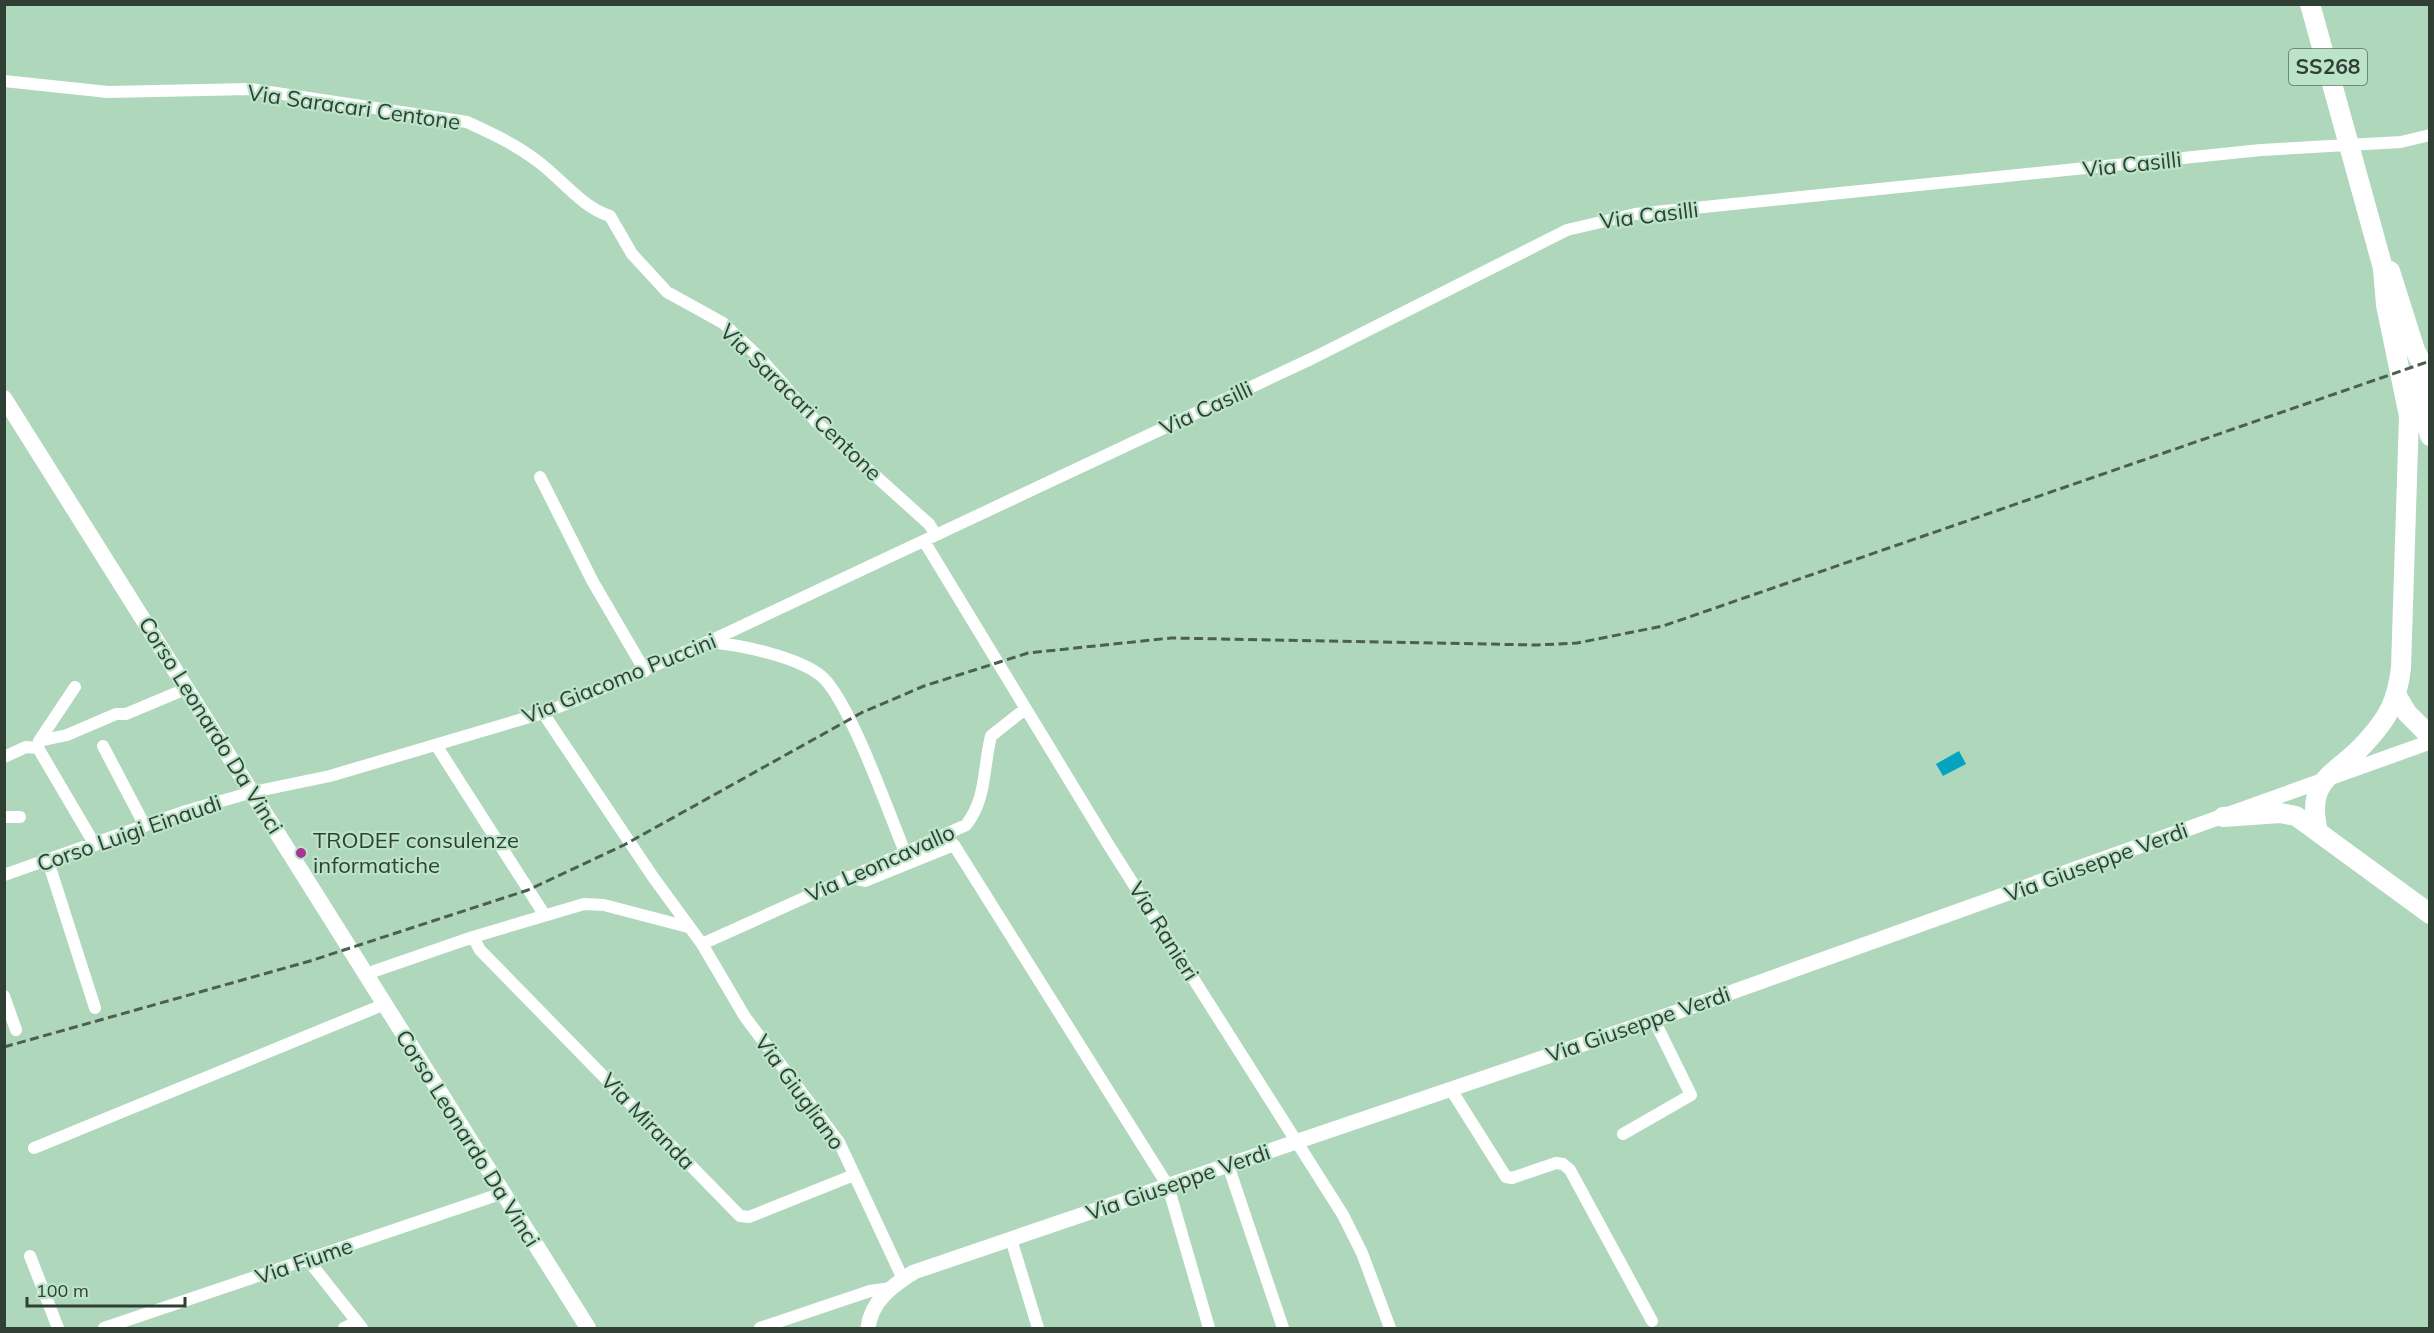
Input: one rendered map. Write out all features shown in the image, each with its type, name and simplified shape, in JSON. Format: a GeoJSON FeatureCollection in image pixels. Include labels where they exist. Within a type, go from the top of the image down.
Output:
{"type":"FeatureCollection","features":[{"type":"Feature","properties":{"kind":"highway","name":"SS268"},"geometry":{"type":"LineString","coordinates":[[2310,4],[2406,352]]}},
{"type":"Feature","properties":{"kind":"highway"},"geometry":{"type":"LineString","coordinates":[[2370,221],[2400,295],[2406,352],[2418,379],[2430,436]]}},
{"type":"Feature","properties":{"kind":"highway"},"geometry":{"type":"LineString","coordinates":[[2318,832],[2314,808],[2315,797],[2324,778],[2365,744],[2384,720],[2397,696],[2404,616],[2410,445],[2418,379]]}},
{"type":"Feature","properties":{"kind":"highway"},"geometry":{"type":"LineString","coordinates":[[2397,696],[2407,713],[2430,736]]}},
{"type":"Feature","properties":{"kind":"highway"},"geometry":{"type":"LineString","coordinates":[[2223,817],[2280,813],[2296,816],[2430,914]]}},
{"type":"Feature","properties":{"kind":"main road","name":"Corso Leonardo Da Vinci"},"geometry":{"type":"LineString","coordinates":[[4,398],[588,1329]]}},
{"type":"Feature","properties":{"kind":"street","name":"Via Saracari Centone"},"geometry":{"type":"LineString","coordinates":[[4,81],[108,92],[250,89],[467,122],[484,129],[537,160],[594,211],[610,216],[632,254],[667,292],[723,323],[761,359],[820,426],[929,524],[936,535]]}},
{"type":"Feature","properties":{"kind":"street","name":"Via Casilli"},"geometry":{"type":"LineString","coordinates":[[936,535],[1313,358],[1567,230],[1594,222],[1635,214],[2261,150],[2401,142],[2430,135]]}},
{"type":"Feature","properties":{"kind":"street"},"geometry":{"type":"LineString","coordinates":[[540,477],[593,582],[645,671]]}},
{"type":"Feature","properties":{"kind":"street","name":"Via Giacomo Puccini"},"geometry":{"type":"LineString","coordinates":[[253,792],[330,776],[543,713],[645,671],[936,535]]}},
{"type":"Feature","properties":{"kind":"street","name":"Via Ranieri"},"geometry":{"type":"LineString","coordinates":[[924,541],[1025,709],[1354,1236],[1390,1329]]}},
{"type":"Feature","properties":{"kind":"street"},"geometry":{"type":"LineString","coordinates":[[706,642],[726,644],[800,663],[820,675],[840,700],[905,852]]}},
{"type":"Feature","properties":{"kind":"street"},"geometry":{"type":"LineString","coordinates":[[39,744],[75,687]]}},
{"type":"Feature","properties":{"kind":"street"},"geometry":{"type":"LineString","coordinates":[[4,757],[26,747],[67,735],[116,714],[126,714],[188,688]]}},
{"type":"Feature","properties":{"kind":"street","name":"Via Leoncavallo"},"geometry":{"type":"LineString","coordinates":[[702,944],[966,825],[976,812],[981,800],[991,736],[1025,709]]}},
{"type":"Feature","properties":{"kind":"street","name":"Via Giugliano"},"geometry":{"type":"LineString","coordinates":[[543,713],[688,927],[702,944],[746,1017],[839,1142],[897,1284]]}},
{"type":"Feature","properties":{"kind":"street","name":"Via Giuseppe Verdi"},"geometry":{"type":"LineString","coordinates":[[868,1329],[873,1311],[897,1284],[914,1272],[1654,1020],[2223,817],[2324,778],[2430,742]]}},
{"type":"Feature","properties":{"kind":"street"},"geometry":{"type":"LineString","coordinates":[[39,744],[95,845]]}},
{"type":"Feature","properties":{"kind":"street"},"geometry":{"type":"LineString","coordinates":[[436,745],[544,914]]}},
{"type":"Feature","properties":{"kind":"street"},"geometry":{"type":"LineString","coordinates":[[103,746],[145,826]]}},
{"type":"Feature","properties":{"kind":"street","name":"Corso Luigi Einaudi"},"geometry":{"type":"LineString","coordinates":[[5,873],[48,861],[145,826],[253,792]]}},
{"type":"Feature","properties":{"kind":"street"},"geometry":{"type":"LineString","coordinates":[[4,818],[20,817]]}},
{"type":"Feature","properties":{"kind":"street"},"geometry":{"type":"LineString","coordinates":[[848,878],[865,881],[954,845],[1168,1186],[1209,1329]]}},
{"type":"Feature","properties":{"kind":"street"},"geometry":{"type":"LineString","coordinates":[[48,861],[95,1008]]}},
{"type":"Feature","properties":{"kind":"street"},"geometry":{"type":"LineString","coordinates":[[366,974],[438,948],[571,906],[595,904],[688,927]]}},
{"type":"Feature","properties":{"kind":"street","name":"Via Miranda"},"geometry":{"type":"LineString","coordinates":[[473,937],[480,950],[740,1216],[749,1217],[854,1175]]}},
{"type":"Feature","properties":{"kind":"street"},"geometry":{"type":"LineString","coordinates":[[4,996],[16,1030]]}},
{"type":"Feature","properties":{"kind":"street"},"geometry":{"type":"LineString","coordinates":[[34,1148],[385,1004]]}},
{"type":"Feature","properties":{"kind":"street"},"geometry":{"type":"LineString","coordinates":[[1623,1134],[1691,1095],[1654,1020]]}},
{"type":"Feature","properties":{"kind":"street"},"geometry":{"type":"LineString","coordinates":[[1450,1088],[1506,1177],[1512,1178],[1556,1163],[1563,1164],[1569,1170],[1652,1321]]}},
{"type":"Feature","properties":{"kind":"street"},"geometry":{"type":"LineString","coordinates":[[1228,1165],[1283,1329]]}},
{"type":"Feature","properties":{"kind":"street","name":"Via Fiume"},"geometry":{"type":"LineString","coordinates":[[104,1329],[503,1193]]}},
{"type":"Feature","properties":{"kind":"street"},"geometry":{"type":"LineString","coordinates":[[1011,1239],[1038,1329]]}},
{"type":"Feature","properties":{"kind":"street"},"geometry":{"type":"LineString","coordinates":[[30,1256],[58,1329]]}},
{"type":"Feature","properties":{"kind":"street"},"geometry":{"type":"LineString","coordinates":[[308,1260],[360,1325],[345,1329]]}},
{"type":"Feature","properties":{"kind":"street"},"geometry":{"type":"LineString","coordinates":[[760,1329],[897,1284]]}},
{"type":"Feature","properties":{"kind":"water"},"geometry":{"type":"Polygon","coordinates":[[[1959,751],[1966,764],[1943,776],[1936,764],[1959,751]]]}},
{"type":"Feature","properties":{"kind":"railway"},"geometry":{"type":"LineString","coordinates":[[4,1047],[310,961],[528,890],[624,845],[861,713],[924,686],[1028,653],[1171,638],[1537,645],[1577,643],[1663,626],[2430,361]]}},
{"type":"Feature","properties":{"kind":"place","name":"TRODEF consulenze informatiche"},"geometry":{"type":"Point","coordinates":[301,853]}}]}
